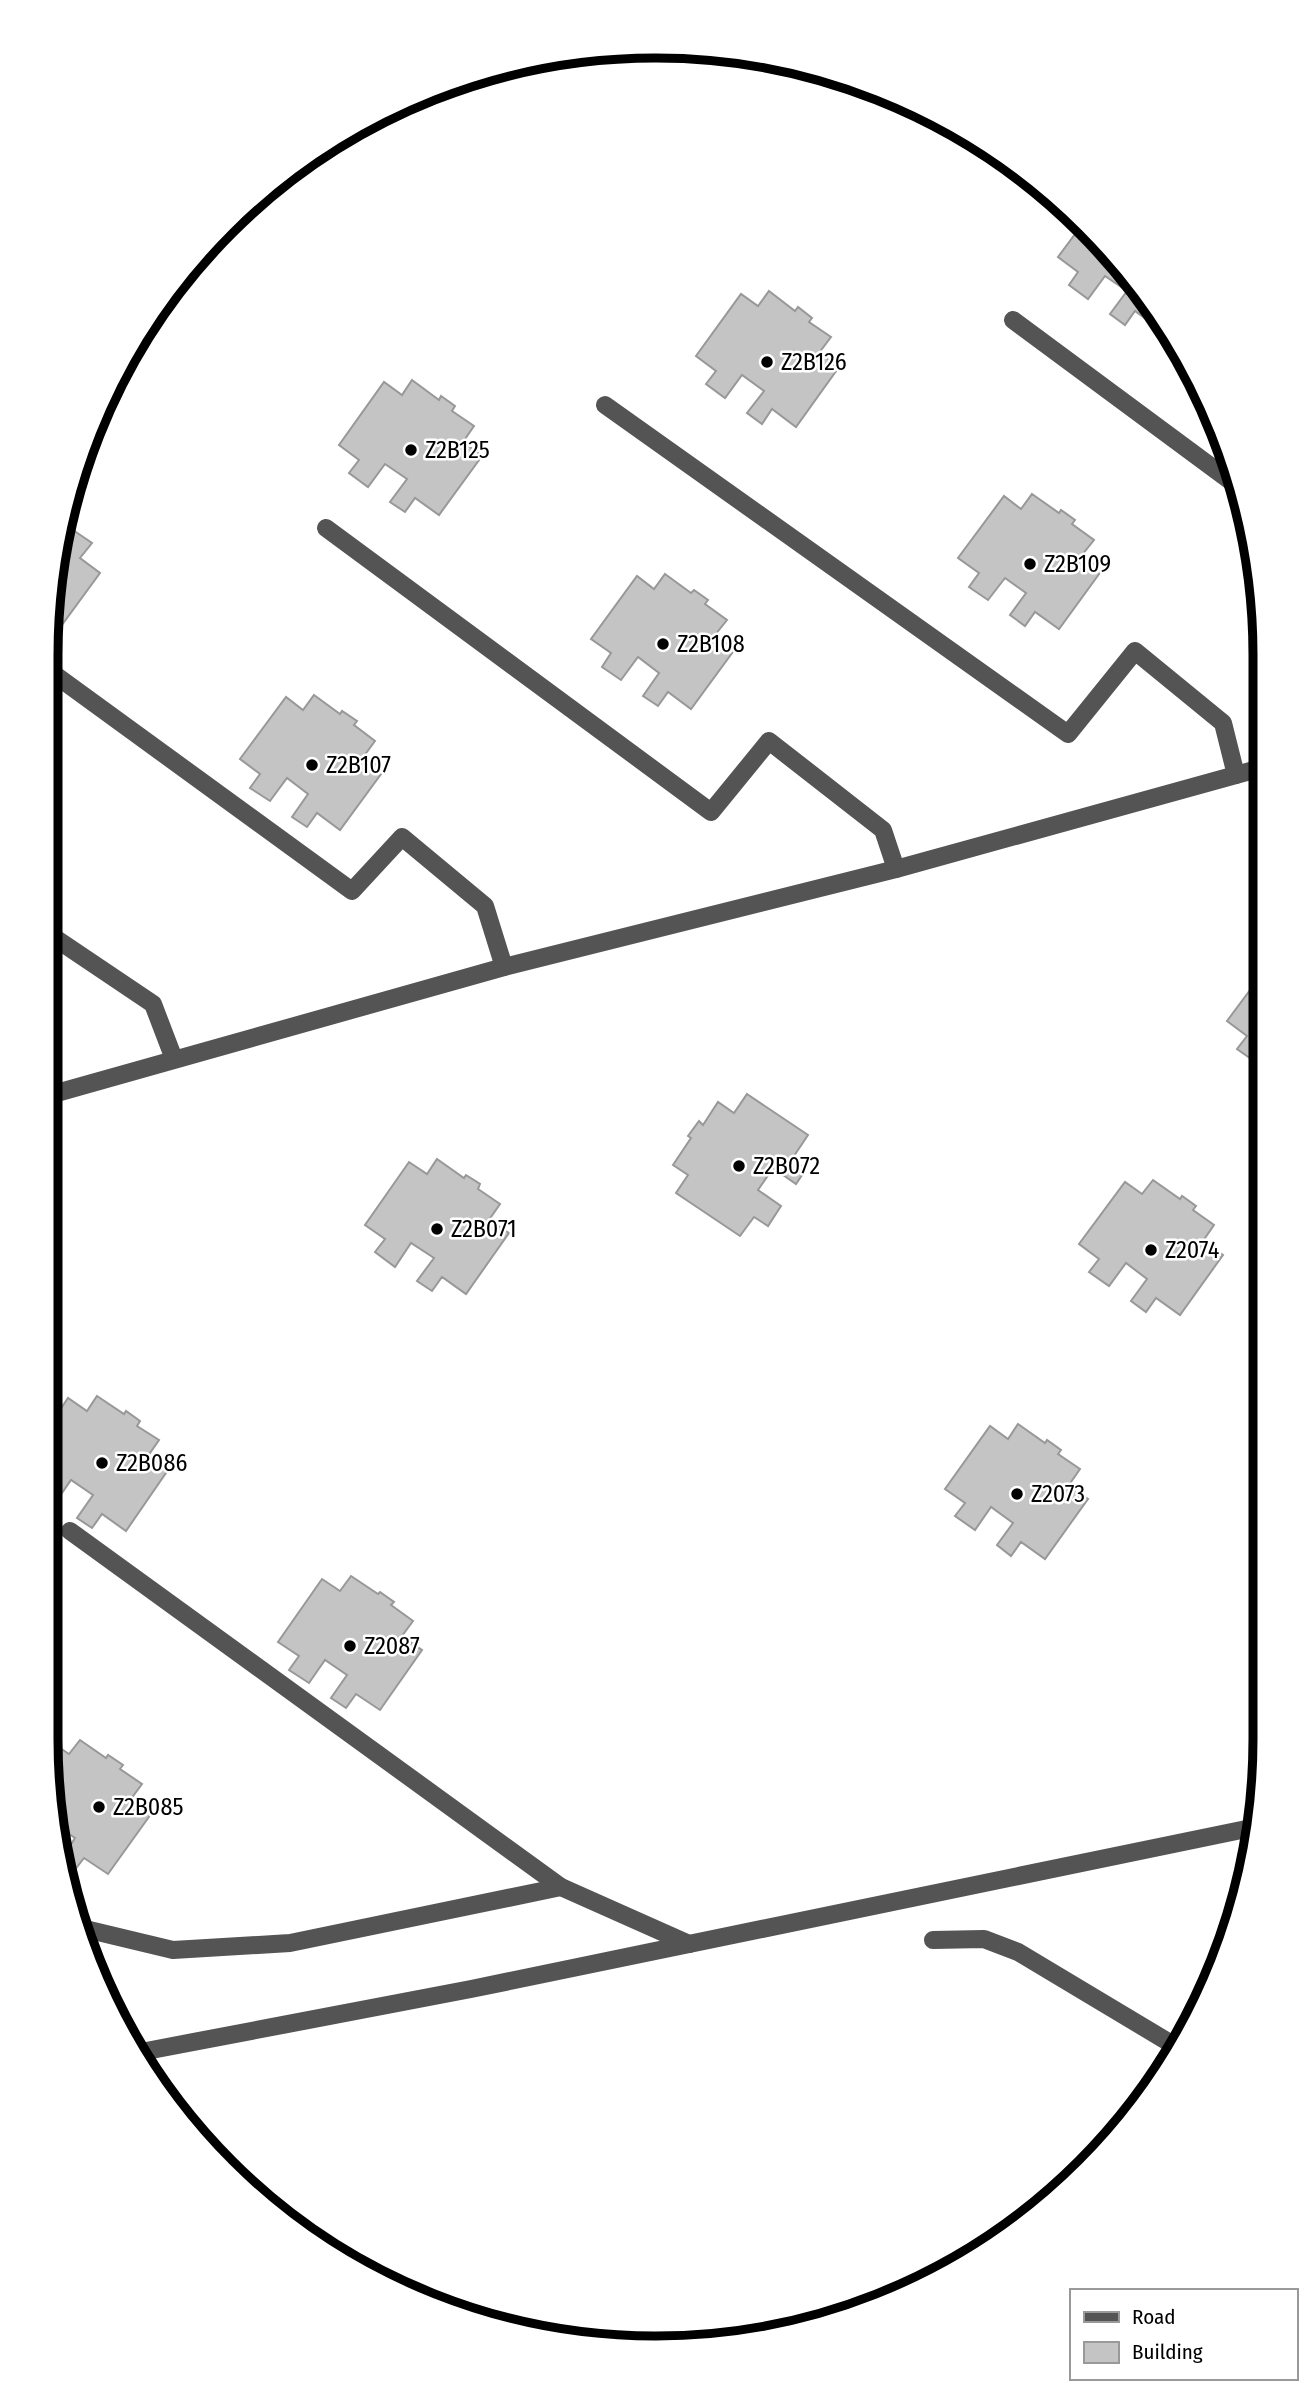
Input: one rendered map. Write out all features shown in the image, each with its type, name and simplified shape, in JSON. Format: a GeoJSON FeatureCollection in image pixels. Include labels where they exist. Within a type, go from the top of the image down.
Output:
{"type":"FeatureCollection","features":[{"type":"Feature","properties":{"kind":"street"},"geometry":{"type":"LineString","coordinates":[[1013,320],[1226,478]]}},
{"type":"Feature","properties":{"kind":"street"},"geometry":{"type":"LineString","coordinates":[[605,405],[1068,734],[1135,651],[1223,723],[1236,775]]}},
{"type":"Feature","properties":{"kind":"street"},"geometry":{"type":"LineString","coordinates":[[326,527],[711,812],[769,741],[883,830],[897,869]]}},
{"type":"Feature","properties":{"kind":"street"},"geometry":{"type":"LineString","coordinates":[[58,677],[352,891],[402,837],[485,906],[504,967]]}},
{"type":"Feature","properties":{"kind":"street"},"geometry":{"type":"LineString","coordinates":[[58,1093],[504,967],[897,869],[1253,770]]}},
{"type":"Feature","properties":{"kind":"street"},"geometry":{"type":"LineString","coordinates":[[58,940],[153,1004],[174,1059]]}},
{"type":"Feature","properties":{"kind":"street"},"geometry":{"type":"LineString","coordinates":[[71,1531],[561,1887],[689,1944]]}},
{"type":"Feature","properties":{"kind":"street"},"geometry":{"type":"LineString","coordinates":[[146,2051],[689,1944],[1246,1828]]}},
{"type":"Feature","properties":{"kind":"street"},"geometry":{"type":"LineString","coordinates":[[89,1930],[173,1950],[290,1943],[561,1887]]}},
{"type":"Feature","properties":{"kind":"street"},"geometry":{"type":"LineString","coordinates":[[933,1940],[984,1938],[1018,1951],[1170,2043]]}},
{"type":"Feature","properties":{"kind":"building"},"geometry":{"type":"Polygon","coordinates":[[[1077,232],[1105,261],[1154,325],[1135,311],[1125,325],[1110,314],[1127,291],[1105,276],[1088,299],[1069,285],[1078,272],[1058,257],[1077,232]]]}},
{"type":"Feature","properties":{"kind":"building","name":"Z2B126"},"geometry":{"type":"Polygon","coordinates":[[[769,291],[795,311],[798,307],[812,318],[809,322],[831,337],[819,353],[839,367],[796,427],[772,409],[762,424],[747,413],[764,391],[742,375],[725,398],[706,384],[716,371],[696,356],[741,294],[758,306],[769,291]]]}},
{"type":"Feature","properties":{"kind":"building","name":"Z2B125"},"geometry":{"type":"Polygon","coordinates":[[[412,380],[439,400],[441,396],[455,406],[452,411],[474,426],[463,442],[482,456],[439,515],[415,498],[405,512],[390,502],[407,479],[385,464],[368,487],[349,473],[359,460],[339,445],[384,382],[402,395],[412,380]]]}},
{"type":"Feature","properties":{"kind":"building","name":"Z2B109"},"geometry":{"type":"Polygon","coordinates":[[[1032,494],[1059,513],[1061,510],[1075,520],[1072,524],[1094,540],[1082,555],[1102,570],[1059,629],[1035,612],[1025,626],[1010,615],[1026,593],[1005,578],[988,600],[969,587],[979,573],[958,558],[1004,496],[1021,509],[1032,494]]]}},
{"type":"Feature","properties":{"kind":"building"},"geometry":{"type":"Polygon","coordinates":[[[71,529],[92,543],[80,558],[100,573],[59,629],[63,577],[71,529]]]}},
{"type":"Feature","properties":{"kind":"building","name":"Z2B108"},"geometry":{"type":"Polygon","coordinates":[[[665,574],[691,593],[694,590],[708,600],[705,604],[727,620],[715,635],[735,649],[691,709],[668,692],[658,706],[643,696],[659,673],[638,657],[621,680],[602,667],[611,653],[591,639],[637,576],[654,589],[665,574]]]}},
{"type":"Feature","properties":{"kind":"building","name":"Z2B107"},"geometry":{"type":"Polygon","coordinates":[[[314,695],[340,714],[342,711],[357,721],[354,725],[375,741],[364,756],[384,770],[340,830],[317,813],[307,827],[292,817],[308,794],[287,778],[270,801],[250,788],[260,774],[240,759],[286,697],[303,710],[314,695]]]}},
{"type":"Feature","properties":{"kind":"building"},"geometry":{"type":"Polygon","coordinates":[[[1253,986],[1253,1060],[1237,1049],[1247,1036],[1227,1021],[1253,986]]]}},
{"type":"Feature","properties":{"kind":"building","name":"Z2B072"},"geometry":{"type":"Polygon","coordinates":[[[747,1094],[808,1135],[792,1159],[806,1169],[796,1184],[773,1168],[758,1190],[781,1206],[768,1226],[754,1217],[740,1236],[676,1193],[688,1175],[673,1165],[691,1138],[688,1136],[699,1121],[703,1125],[718,1102],[734,1113],[747,1094]]]}},
{"type":"Feature","properties":{"kind":"building","name":"Z2B071"},"geometry":{"type":"Polygon","coordinates":[[[437,1159],[464,1178],[466,1175],[480,1184],[478,1189],[500,1204],[489,1220],[509,1233],[466,1294],[442,1277],[432,1291],[417,1281],[434,1258],[411,1243],[395,1267],[375,1252],[385,1239],[365,1225],[409,1162],[427,1174],[437,1159]]]}},
{"type":"Feature","properties":{"kind":"building","name":"Z2074"},"geometry":{"type":"Polygon","coordinates":[[[1153,1180],[1180,1199],[1182,1196],[1196,1206],[1193,1210],[1214,1225],[1203,1241],[1223,1255],[1180,1315],[1156,1298],[1146,1312],[1131,1301],[1147,1279],[1126,1263],[1109,1286],[1089,1272],[1099,1259],[1079,1244],[1125,1182],[1142,1194],[1153,1180]]]}},
{"type":"Feature","properties":{"kind":"building","name":"Z2B086"},"geometry":{"type":"Polygon","coordinates":[[[97,1396],[124,1414],[126,1411],[140,1421],[137,1426],[159,1440],[148,1456],[168,1470],[126,1531],[102,1514],[92,1528],[77,1518],[93,1495],[71,1480],[58,1499],[58,1413],[68,1398],[87,1411],[97,1396]]]}},
{"type":"Feature","properties":{"kind":"building","name":"Z2073"},"geometry":{"type":"Polygon","coordinates":[[[1018,1424],[1045,1443],[1047,1440],[1061,1450],[1058,1454],[1080,1469],[1069,1485],[1088,1499],[1045,1559],[1021,1542],[1011,1556],[997,1545],[1013,1523],[991,1507],[975,1530],[955,1516],[965,1503],[945,1489],[990,1426],[1008,1439],[1018,1424]]]}},
{"type":"Feature","properties":{"kind":"building","name":"Z2087"},"geometry":{"type":"Polygon","coordinates":[[[351,1576],[394,1602],[391,1605],[413,1621],[402,1636],[422,1650],[380,1710],[356,1694],[346,1708],[331,1698],[347,1675],[325,1660],[309,1683],[289,1670],[299,1656],[278,1642],[322,1579],[340,1591],[351,1576]]]}},
{"type":"Feature","properties":{"kind":"building","name":"Z2B085"},"geometry":{"type":"Polygon","coordinates":[[[80,1740],[106,1758],[108,1755],[123,1765],[120,1769],[142,1784],[131,1799],[151,1814],[108,1874],[84,1858],[73,1870],[68,1849],[75,1838],[65,1832],[58,1747],[69,1754],[80,1740]]]}},
{"type":"Feature","properties":{"kind":"place","name":"Z2B126"},"geometry":{"type":"Point","coordinates":[767,362]}},
{"type":"Feature","properties":{"kind":"place","name":"Z2B125"},"geometry":{"type":"Point","coordinates":[411,450]}},
{"type":"Feature","properties":{"kind":"place","name":"Z2B109"},"geometry":{"type":"Point","coordinates":[1030,564]}},
{"type":"Feature","properties":{"kind":"place","name":"Z2B108"},"geometry":{"type":"Point","coordinates":[663,644]}},
{"type":"Feature","properties":{"kind":"place","name":"Z2B107"},"geometry":{"type":"Point","coordinates":[312,765]}},
{"type":"Feature","properties":{"kind":"place","name":"Z2B072"},"geometry":{"type":"Point","coordinates":[739,1166]}},
{"type":"Feature","properties":{"kind":"place","name":"Z2B071"},"geometry":{"type":"Point","coordinates":[437,1229]}},
{"type":"Feature","properties":{"kind":"place","name":"Z2074"},"geometry":{"type":"Point","coordinates":[1151,1250]}},
{"type":"Feature","properties":{"kind":"place","name":"Z2B086"},"geometry":{"type":"Point","coordinates":[102,1463]}},
{"type":"Feature","properties":{"kind":"place","name":"Z2073"},"geometry":{"type":"Point","coordinates":[1017,1494]}},
{"type":"Feature","properties":{"kind":"place","name":"Z2087"},"geometry":{"type":"Point","coordinates":[350,1646]}},
{"type":"Feature","properties":{"kind":"place","name":"Z2B085"},"geometry":{"type":"Point","coordinates":[99,1807]}}]}
